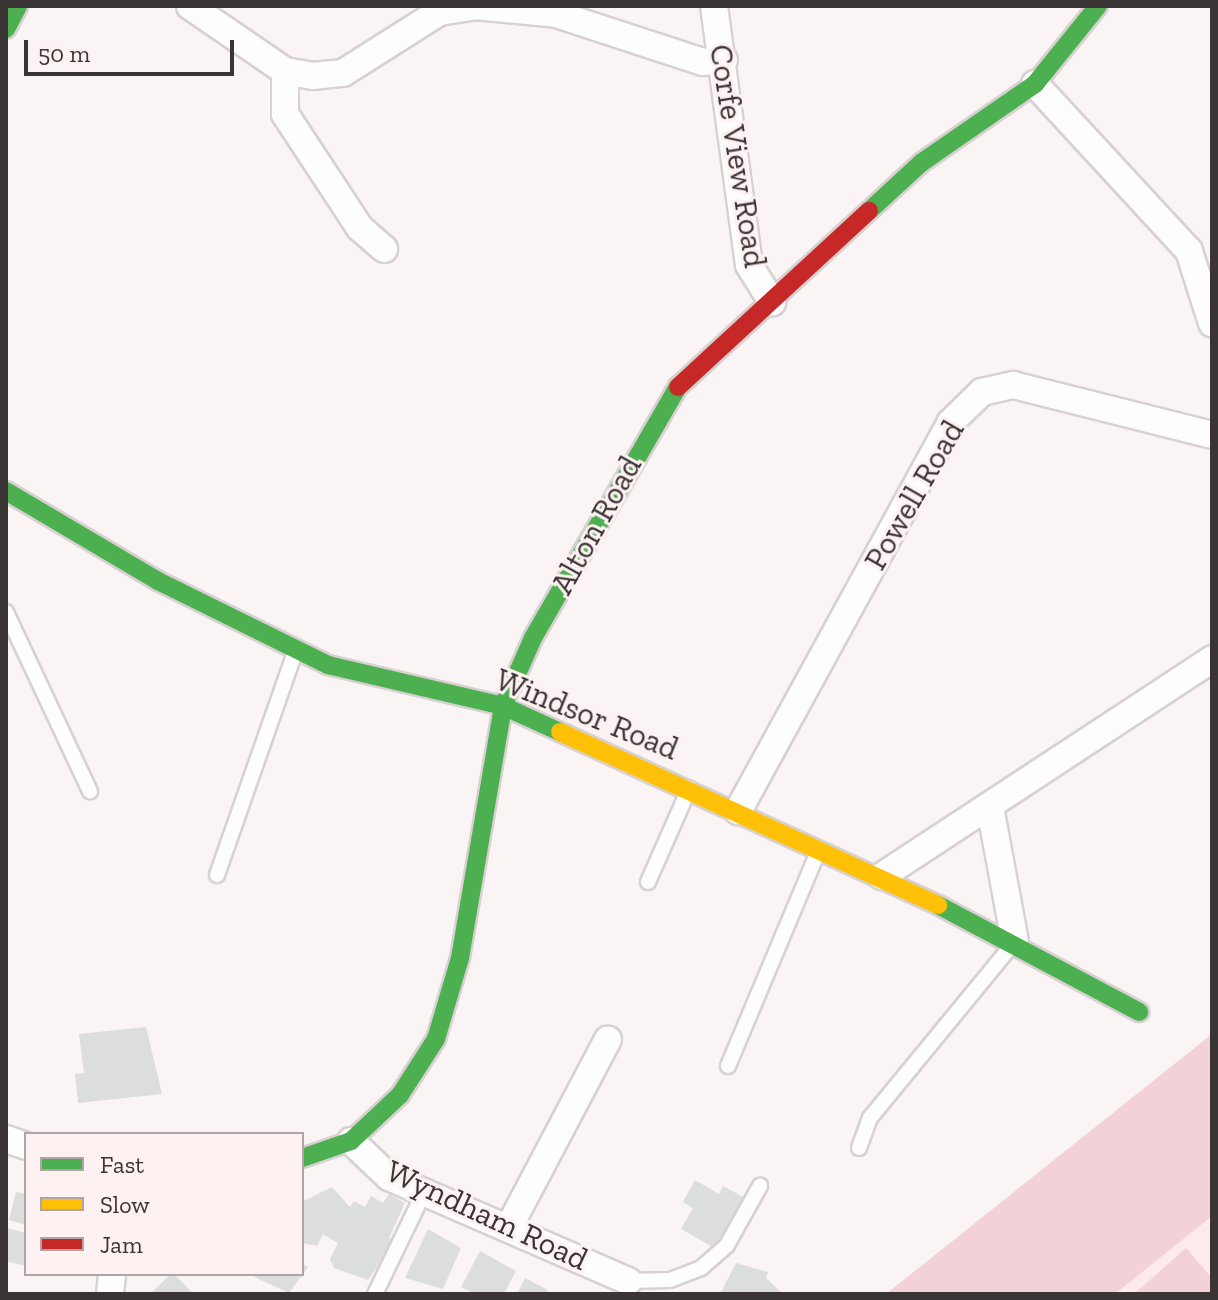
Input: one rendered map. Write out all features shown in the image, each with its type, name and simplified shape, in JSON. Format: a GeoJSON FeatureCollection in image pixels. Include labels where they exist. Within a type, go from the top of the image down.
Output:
{"type":"FeatureCollection","features":[{"type":"Feature","properties":{"kind":"street"},"geometry":{"type":"LineString","coordinates":[[6,29],[18,6]]}},
{"type":"Feature","properties":{"kind":"street"},"geometry":{"type":"LineString","coordinates":[[190,6],[285,71],[343,73],[439,12],[475,6],[556,14],[703,62],[724,60]]}},
{"type":"Feature","properties":{"kind":"street","name":"Corfe View Road"},"geometry":{"type":"LineString","coordinates":[[714,6],[724,60],[749,265],[772,302]]}},
{"type":"Feature","properties":{"kind":"street","name":"Alton Road"},"geometry":{"type":"LineString","coordinates":[[304,1157],[351,1141],[400,1095],[436,1039],[460,958],[503,706],[533,638],[669,395],[921,163],[1035,84],[1098,6]]}},
{"type":"Feature","properties":{"kind":"street"},"geometry":{"type":"LineString","coordinates":[[285,71],[285,114],[342,204],[384,249]]}},
{"type":"Feature","properties":{"kind":"street"},"geometry":{"type":"LineString","coordinates":[[1035,84],[1189,251],[1212,323]]}},
{"type":"Feature","properties":{"kind":"street","name":"Powell Road"},"geometry":{"type":"LineString","coordinates":[[738,811],[950,423],[982,392],[1013,385],[1212,435]]}},
{"type":"Feature","properties":{"kind":"street","name":"Windsor Road"},"geometry":{"type":"LineString","coordinates":[[6,491],[158,581],[328,665],[503,706],[882,876],[1015,942],[1139,1012]]}},
{"type":"Feature","properties":{"kind":"street"},"geometry":{"type":"LineString","coordinates":[[882,876],[1212,659]]}},
{"type":"Feature","properties":{"kind":"street"},"geometry":{"type":"LineString","coordinates":[[990,807],[1015,942]]}},
{"type":"Feature","properties":{"kind":"street"},"geometry":{"type":"LineString","coordinates":[[509,1227],[608,1039]]}},
{"type":"Feature","properties":{"kind":"street","name":"Wyndham Road"},"geometry":{"type":"LineString","coordinates":[[351,1141],[389,1177],[628,1281]]}},
{"type":"Feature","properties":{"kind":"lane"},"geometry":{"type":"LineString","coordinates":[[6,612],[90,791]]}},
{"type":"Feature","properties":{"kind":"lane"},"geometry":{"type":"LineString","coordinates":[[217,875],[296,650]]}},
{"type":"Feature","properties":{"kind":"lane"},"geometry":{"type":"LineString","coordinates":[[648,882],[689,789]]}},
{"type":"Feature","properties":{"kind":"lane"},"geometry":{"type":"LineString","coordinates":[[728,1066],[819,847]]}},
{"type":"Feature","properties":{"kind":"lane"},"geometry":{"type":"LineString","coordinates":[[859,1148],[870,1118],[1015,942]]}},
{"type":"Feature","properties":{"kind":"lane"},"geometry":{"type":"LineString","coordinates":[[628,1281],[670,1280],[701,1268],[727,1245],[760,1186]]}},
{"type":"Feature","properties":{"kind":"lane"},"geometry":{"type":"LineString","coordinates":[[375,1294],[424,1192]]}},
{"type":"Feature","properties":{"kind":"shaded area"},"geometry":{"type":"Polygon","coordinates":[[[1212,1034],[1212,1216],[1115,1294],[886,1294],[1212,1034]]]}},
{"type":"Feature","properties":{"kind":"shaded area"},"geometry":{"type":"Polygon","coordinates":[[[1212,1216],[1212,1294],[1115,1294],[1212,1216]]]}},
{"type":"Feature","properties":{"kind":"shaded area"},"geometry":{"type":"Polygon","coordinates":[[[1186,1248],[1212,1278],[1212,1294],[1134,1294],[1186,1248]]]}},
{"type":"Feature","properties":{"kind":"building"},"geometry":{"type":"Polygon","coordinates":[[[146,1027],[162,1094],[78,1103],[75,1074],[84,1073],[79,1034],[146,1027]]]}},
{"type":"Feature","properties":{"kind":"building"},"geometry":{"type":"Polygon","coordinates":[[[695,1180],[719,1194],[723,1186],[745,1198],[716,1249],[681,1229],[693,1208],[683,1202],[695,1180]]]}},
{"type":"Feature","properties":{"kind":"building"},"geometry":{"type":"Polygon","coordinates":[[[332,1187],[350,1207],[354,1201],[365,1207],[371,1196],[383,1203],[389,1194],[405,1203],[389,1238],[394,1241],[368,1280],[334,1268],[330,1259],[338,1243],[323,1234],[317,1246],[304,1243],[304,1201],[332,1187]]]}},
{"type":"Feature","properties":{"kind":"building"},"geometry":{"type":"Polygon","coordinates":[[[16,1192],[24,1194],[24,1224],[9,1220],[16,1192]]]}},
{"type":"Feature","properties":{"kind":"building"},"geometry":{"type":"Polygon","coordinates":[[[6,1228],[24,1232],[24,1266],[6,1261],[6,1228]]]}},
{"type":"Feature","properties":{"kind":"building"},"geometry":{"type":"Polygon","coordinates":[[[428,1229],[461,1248],[443,1289],[405,1278],[428,1229]]]}},
{"type":"Feature","properties":{"kind":"building"},"geometry":{"type":"Polygon","coordinates":[[[480,1251],[516,1271],[504,1294],[475,1294],[461,1287],[480,1251]]]}},
{"type":"Feature","properties":{"kind":"building"},"geometry":{"type":"Polygon","coordinates":[[[736,1263],[768,1272],[766,1278],[783,1294],[720,1294],[736,1263]]]}},
{"type":"Feature","properties":{"kind":"building"},"geometry":{"type":"Polygon","coordinates":[[[169,1276],[176,1276],[194,1294],[150,1294],[169,1276]]]}},
{"type":"Feature","properties":{"kind":"building"},"geometry":{"type":"Polygon","coordinates":[[[252,1276],[301,1276],[289,1293],[252,1276]]]}},
{"type":"Feature","properties":{"kind":"building"},"geometry":{"type":"Polygon","coordinates":[[[525,1278],[548,1290],[546,1294],[517,1294],[525,1278]]]}},
{"type":"Feature","properties":{"kind":"traffic: fast"},"geometry":{"type":"LineString","coordinates":[[6,29],[18,6]]}},
{"type":"Feature","properties":{"kind":"traffic: fast"},"geometry":{"type":"LineString","coordinates":[[869,211],[921,163],[1035,84],[1098,6]]}},
{"type":"Feature","properties":{"kind":"traffic: fast"},"geometry":{"type":"LineString","coordinates":[[304,1157],[351,1141],[400,1095],[436,1039],[460,958],[503,706],[533,638],[678,387]]}},
{"type":"Feature","properties":{"kind":"traffic: fast"},"geometry":{"type":"LineString","coordinates":[[6,491],[158,581],[328,665],[503,706],[560,732]]}},
{"type":"Feature","properties":{"kind":"traffic: fast"},"geometry":{"type":"LineString","coordinates":[[938,905],[1139,1012]]}},
{"type":"Feature","properties":{"kind":"traffic: slow"},"geometry":{"type":"LineString","coordinates":[[560,732],[938,905]]}},
{"type":"Feature","properties":{"kind":"traffic: jam"},"geometry":{"type":"LineString","coordinates":[[678,387],[869,211]]}}]}
